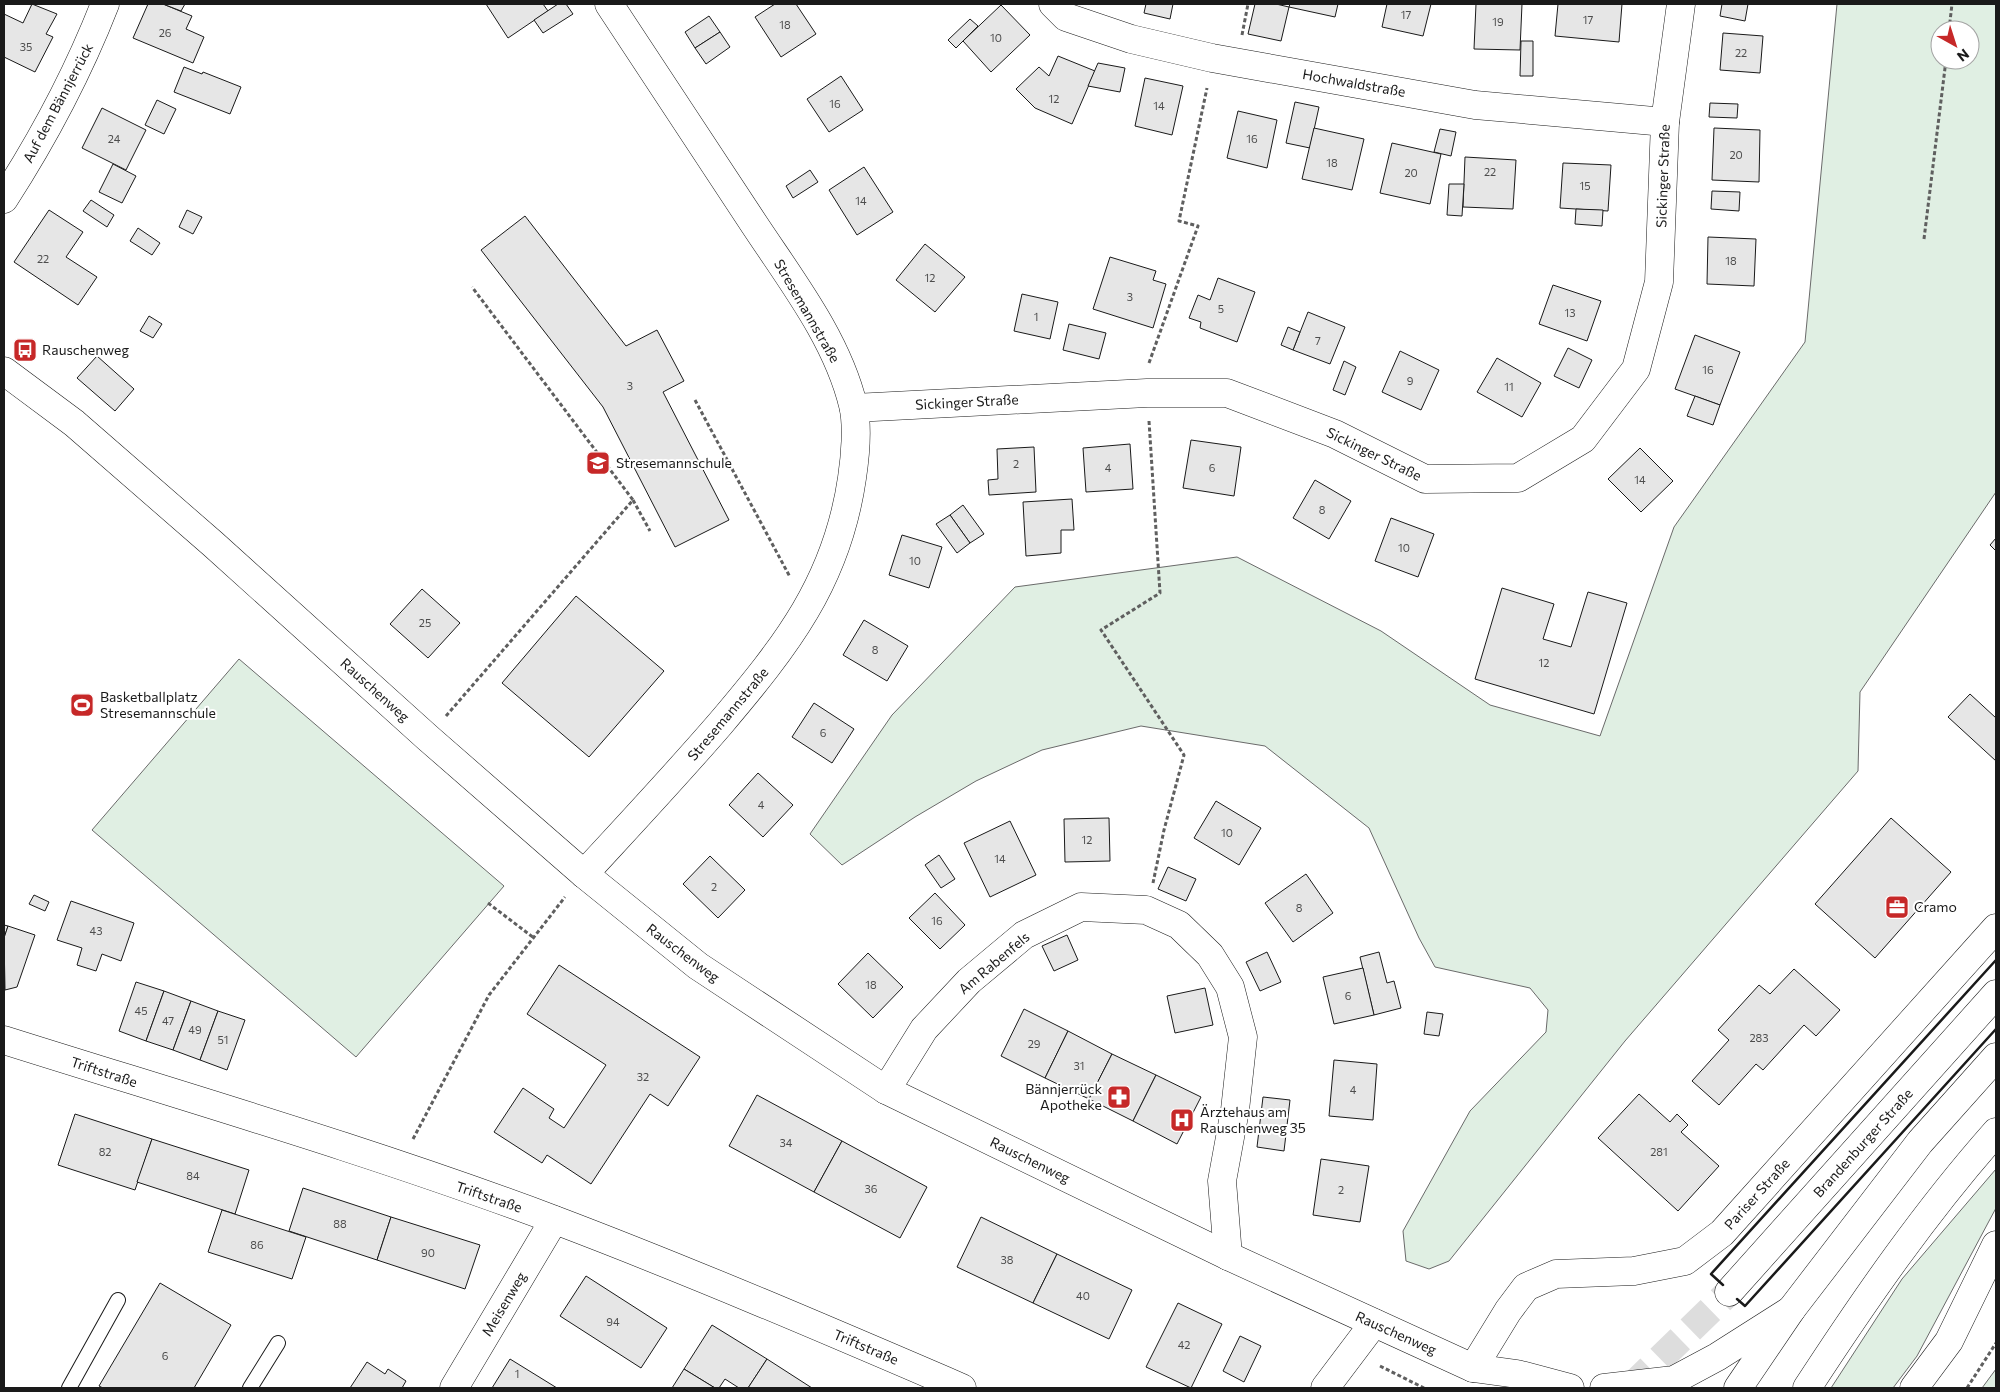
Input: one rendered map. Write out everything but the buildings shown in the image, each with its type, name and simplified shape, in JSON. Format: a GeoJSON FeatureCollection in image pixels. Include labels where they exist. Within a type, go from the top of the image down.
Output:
{"type":"FeatureCollection","features":[{"type":"Feature","properties":{"kind":"street","name":"Auf dem Bännjerrück"},"geometry":{"type":"LineString","coordinates":[[4,199],[40,142],[85,56],[105,4]]}},
{"type":"Feature","properties":{"kind":"street","name":"Stresemannstraße"},"geometry":{"type":"LineString","coordinates":[[584,874],[689,760],[770,665],[796,629],[819,588],[834,553],[847,511],[854,462],[854,408],[844,378],[827,339],[796,288],[609,4]]}},
{"type":"Feature","properties":{"kind":"street","name":"Hochwaldstraße"},"geometry":{"type":"LineString","coordinates":[[1053,4],[1066,17],[1131,39],[1212,58],[1475,105],[1665,122]]}},
{"type":"Feature","properties":{"kind":"street","name":"Sickinger Straße"},"geometry":{"type":"LineString","coordinates":[[854,408],[1147,393],[1226,393],[1335,434],[1425,479],[1518,478],[1583,439],[1636,369],[1659,282],[1665,122],[1681,4]]}},
{"type":"Feature","properties":{"kind":"street","name":"Rauschenweg"},"geometry":{"type":"LineString","coordinates":[[4,371],[74,423],[584,874],[698,966],[886,1090],[1228,1256],[1473,1368],[1517,1374],[1570,1388]]}},
{"type":"Feature","properties":{"kind":"street","name":"Am Rabenfels"},"geometry":{"type":"LineString","coordinates":[[886,1090],[924,1029],[969,981],[1024,935],[1080,907],[1146,910],[1179,925],[1210,955],[1230,987],[1243,1037],[1235,1110],[1222,1181],[1228,1256]]}},
{"type":"Feature","properties":{"kind":"street","name":"Pariser Straße"},"geometry":{"type":"LineString","coordinates":[[1473,1368],[1508,1311],[1526,1287],[1556,1274],[1634,1271],[1685,1261],[1722,1233],[1996,928]]}},
{"type":"Feature","properties":{"kind":"street","name":"Brandenburger Straße"},"geometry":{"type":"LineString","coordinates":[[1729,1292],[1996,994]]}},
{"type":"Feature","properties":{"kind":"street","name":"Triftstraße"},"geometry":{"type":"LineString","coordinates":[[4,1040],[399,1166],[554,1220],[752,1298],[962,1388]]}},
{"type":"Feature","properties":{"kind":"street"},"geometry":{"type":"LineString","coordinates":[[1738,1388],[1791,1310],[1920,1142],[1996,1056]]}},
{"type":"Feature","properties":{"kind":"street"},"geometry":{"type":"LineString","coordinates":[[1807,1388],[1861,1305],[1959,1174],[1996,1132]]}},
{"type":"Feature","properties":{"kind":"street","name":"Meisenweg"},"geometry":{"type":"LineString","coordinates":[[454,1388],[554,1220]]}},
{"type":"Feature","properties":{"kind":"street"},"geometry":{"type":"LineString","coordinates":[[1914,1388],[1949,1340],[1996,1245]]}},
{"type":"Feature","properties":{"kind":"street"},"geometry":{"type":"LineString","coordinates":[[1604,1388],[1674,1380],[1717,1357],[1791,1310]]}},
{"type":"Feature","properties":{"kind":"street"},"geometry":{"type":"LineString","coordinates":[[1325,1388],[1374,1323]]}},
{"type":"Feature","properties":{"kind":"street","name":"Rauschenweg"},"geometry":{"type":"LineString","coordinates":[[1473,1368],[1495,1388]]}},
{"type":"Feature","properties":{"kind":"lane"},"geometry":{"type":"LineString","coordinates":[[69,1388],[118,1300]]}},
{"type":"Feature","properties":{"kind":"lane"},"geometry":{"type":"LineString","coordinates":[[250,1388],[278,1342]]}},
{"type":"Feature","properties":{"kind":"path"},"geometry":{"type":"LineString","coordinates":[[1243,30],[1248,4]]}},
{"type":"Feature","properties":{"kind":"path"},"geometry":{"type":"LineString","coordinates":[[1950,20],[1952,4]]}},
{"type":"Feature","properties":{"kind":"path"},"geometry":{"type":"LineString","coordinates":[[1924,238],[1945,70]]}},
{"type":"Feature","properties":{"kind":"path"},"geometry":{"type":"LineString","coordinates":[[1150,361],[1198,226],[1179,221],[1207,86]]}},
{"type":"Feature","properties":{"kind":"path"},"geometry":{"type":"LineString","coordinates":[[472,287],[633,500],[650,531]]}},
{"type":"Feature","properties":{"kind":"path"},"geometry":{"type":"LineString","coordinates":[[695,400],[790,577],[819,588]]}},
{"type":"Feature","properties":{"kind":"path"},"geometry":{"type":"LineString","coordinates":[[1150,426],[1160,593],[1101,630],[1184,755],[1152,884]]}},
{"type":"Feature","properties":{"kind":"path"},"geometry":{"type":"LineString","coordinates":[[428,738],[521,626],[633,500]]}},
{"type":"Feature","properties":{"kind":"path"},"geometry":{"type":"LineString","coordinates":[[399,1166],[489,996],[584,874]]}},
{"type":"Feature","properties":{"kind":"path"},"geometry":{"type":"LineString","coordinates":[[488,903],[534,938]]}},
{"type":"Feature","properties":{"kind":"path"},"geometry":{"type":"LineString","coordinates":[[1967,1388],[1996,1343]]}},
{"type":"Feature","properties":{"kind":"path"},"geometry":{"type":"LineString","coordinates":[[1352,1352],[1424,1388]]}},
{"type":"Feature","properties":{"kind":"green space"},"geometry":{"type":"Polygon","coordinates":[[[1837,4],[1996,4],[1996,492],[1860,692],[1858,771],[1625,1041],[1449,1261],[1429,1269],[1406,1261],[1403,1231],[1470,1111],[1546,1032],[1548,1010],[1530,988],[1435,967],[1419,938],[1369,828],[1265,746],[1141,726],[1042,750],[976,781],[915,817],[842,865],[810,834],[892,715],[1015,587],[1237,557],[1381,631],[1490,705],[1600,736],[1674,527],[1805,342],[1837,4]]]}},
{"type":"Feature","properties":{"kind":"green space"},"geometry":{"type":"Polygon","coordinates":[[[239,659],[504,886],[356,1057],[92,830],[239,659]]]}},
{"type":"Feature","properties":{"kind":"green space"},"geometry":{"type":"Polygon","coordinates":[[[1996,1169],[1996,1208],[1917,1356],[1893,1388],[1831,1388],[1902,1279],[1996,1169]]]}},
{"type":"Feature","properties":{"kind":"green space"},"geometry":{"type":"Polygon","coordinates":[[[1996,1369],[1996,1388],[1982,1388],[1996,1369]]]}},
{"type":"Feature","properties":{"kind":"tunnel"},"geometry":{"type":"LineString","coordinates":[[1630,1388],[1729,1292]]}},
{"type":"Feature","properties":{"kind":"wall"},"geometry":{"type":"LineString","coordinates":[[1723,1285],[1711,1274],[1996,960]]}},
{"type":"Feature","properties":{"kind":"wall"},"geometry":{"type":"LineString","coordinates":[[1737,1299],[1745,1306],[1996,1029]]}},
{"type":"Feature","properties":{"kind":"place","name":"Rauschenweg"},"geometry":{"type":"Point","coordinates":[25,350]}},
{"type":"Feature","properties":{"kind":"place","name":"Stresemannschule"},"geometry":{"type":"Point","coordinates":[598,463]}},
{"type":"Feature","properties":{"kind":"place","name":"Basketballplatz Stresemannschule"},"geometry":{"type":"Point","coordinates":[82,705]}},
{"type":"Feature","properties":{"kind":"place","name":"Cramo"},"geometry":{"type":"Point","coordinates":[1897,907]}},
{"type":"Feature","properties":{"kind":"place","name":"Bännjerrück Apotheke"},"geometry":{"type":"Point","coordinates":[1119,1097]}},
{"type":"Feature","properties":{"kind":"place","name":"Ärztehaus am Rauschenweg 35"},"geometry":{"type":"Point","coordinates":[1182,1120]}}]}
